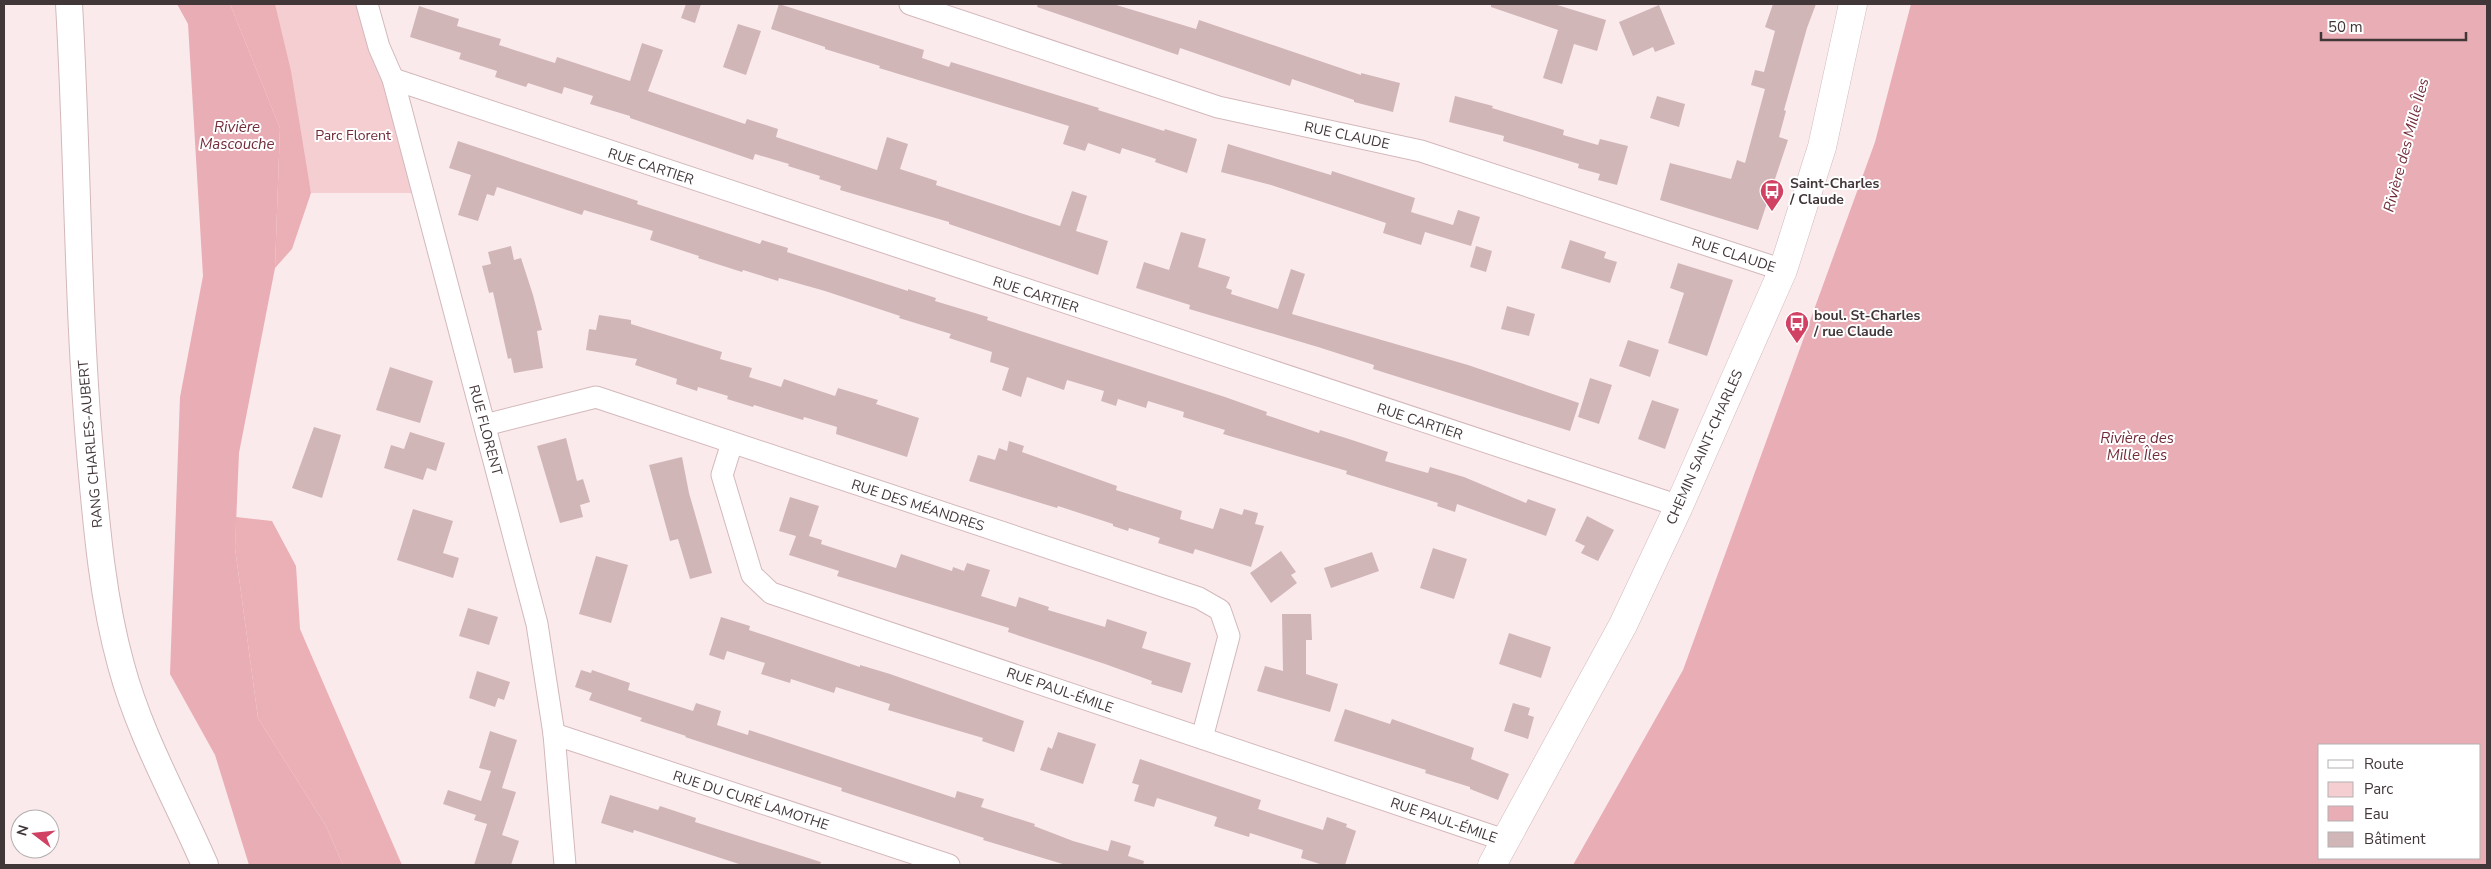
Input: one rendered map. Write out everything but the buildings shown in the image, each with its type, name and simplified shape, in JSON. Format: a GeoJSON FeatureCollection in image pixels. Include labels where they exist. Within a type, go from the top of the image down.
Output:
{"type":"FeatureCollection","features":[{"type":"Feature","properties":{"kind":"main road","name":"CHEMIN SAINT-CHARLES"},"geometry":{"type":"LineString","coordinates":[[1492,865],[1623,625],[1679,506],[1783,270],[1822,147],[1853,4]]}},
{"type":"Feature","properties":{"kind":"street","name":"RANG CHARLES-AUBERT"},"geometry":{"type":"LineString","coordinates":[[69,4],[84,376],[97,527],[109,614],[124,677],[142,728],[204,865]]}},
{"type":"Feature","properties":{"kind":"street","name":"RUE FLORENT"},"geometry":{"type":"LineString","coordinates":[[367,4],[378,47],[393,79],[537,624],[554,734],[565,865]]}},
{"type":"Feature","properties":{"kind":"street","name":"RUE CLAUDE"},"geometry":{"type":"LineString","coordinates":[[910,4],[1218,107],[1420,151],[1783,270]]}},
{"type":"Feature","properties":{"kind":"street","name":"RUE CARTIER"},"geometry":{"type":"LineString","coordinates":[[393,79],[1679,506]]}},
{"type":"Feature","properties":{"kind":"street","name":"RUE DES MÉANDRES"},"geometry":{"type":"LineString","coordinates":[[485,425],[596,397],[1199,598],[1220,610],[1229,636],[1202,738]]}},
{"type":"Feature","properties":{"kind":"street","name":"RUE PAUL-ÉMILE"},"geometry":{"type":"LineString","coordinates":[[732,443],[722,475],[752,575],[771,593],[1504,840]]}},
{"type":"Feature","properties":{"kind":"street","name":"RUE DU CURÉ LAMOTHE"},"geometry":{"type":"LineString","coordinates":[[554,734],[948,865]]}},
{"type":"Feature","properties":{"kind":"green space","name":"Parc Florent"},"geometry":{"type":"Polygon","coordinates":[[[272,4],[373,4],[424,193],[311,193],[272,4]]]}},
{"type":"Feature","properties":{"kind":"shaded area"},"geometry":{"type":"Polygon","coordinates":[[[230,4],[275,4],[291,71],[311,193],[292,249],[275,268],[280,128],[230,4]]]}},
{"type":"Feature","properties":{"kind":"shaded area"},"geometry":{"type":"Polygon","coordinates":[[[236,517],[272,521],[296,566],[300,629],[402,865],[343,865],[326,826],[258,718],[235,548],[236,517]]]}},
{"type":"Feature","properties":{"kind":"water","name":"Rivière Mascouche"},"geometry":{"type":"Polygon","coordinates":[[[177,4],[230,4],[280,128],[275,268],[239,453],[235,548],[258,718],[326,826],[343,865],[249,865],[215,755],[170,674],[180,397],[203,276],[188,24],[177,4]]]}},
{"type":"Feature","properties":{"kind":"water","name":"Rivière des Mille Îles"},"geometry":{"type":"Polygon","coordinates":[[[1911,4],[2487,4],[2487,865],[1573,865],[1683,670],[1875,142],[1911,4]]]}},
{"type":"Feature","properties":{"kind":"place","name":"Saint-Charles / Claude"},"geometry":{"type":"Point","coordinates":[1772,212]}},
{"type":"Feature","properties":{"kind":"place","name":"boul. St-Charles / rue Claude"},"geometry":{"type":"Point","coordinates":[1797,344]}}]}
